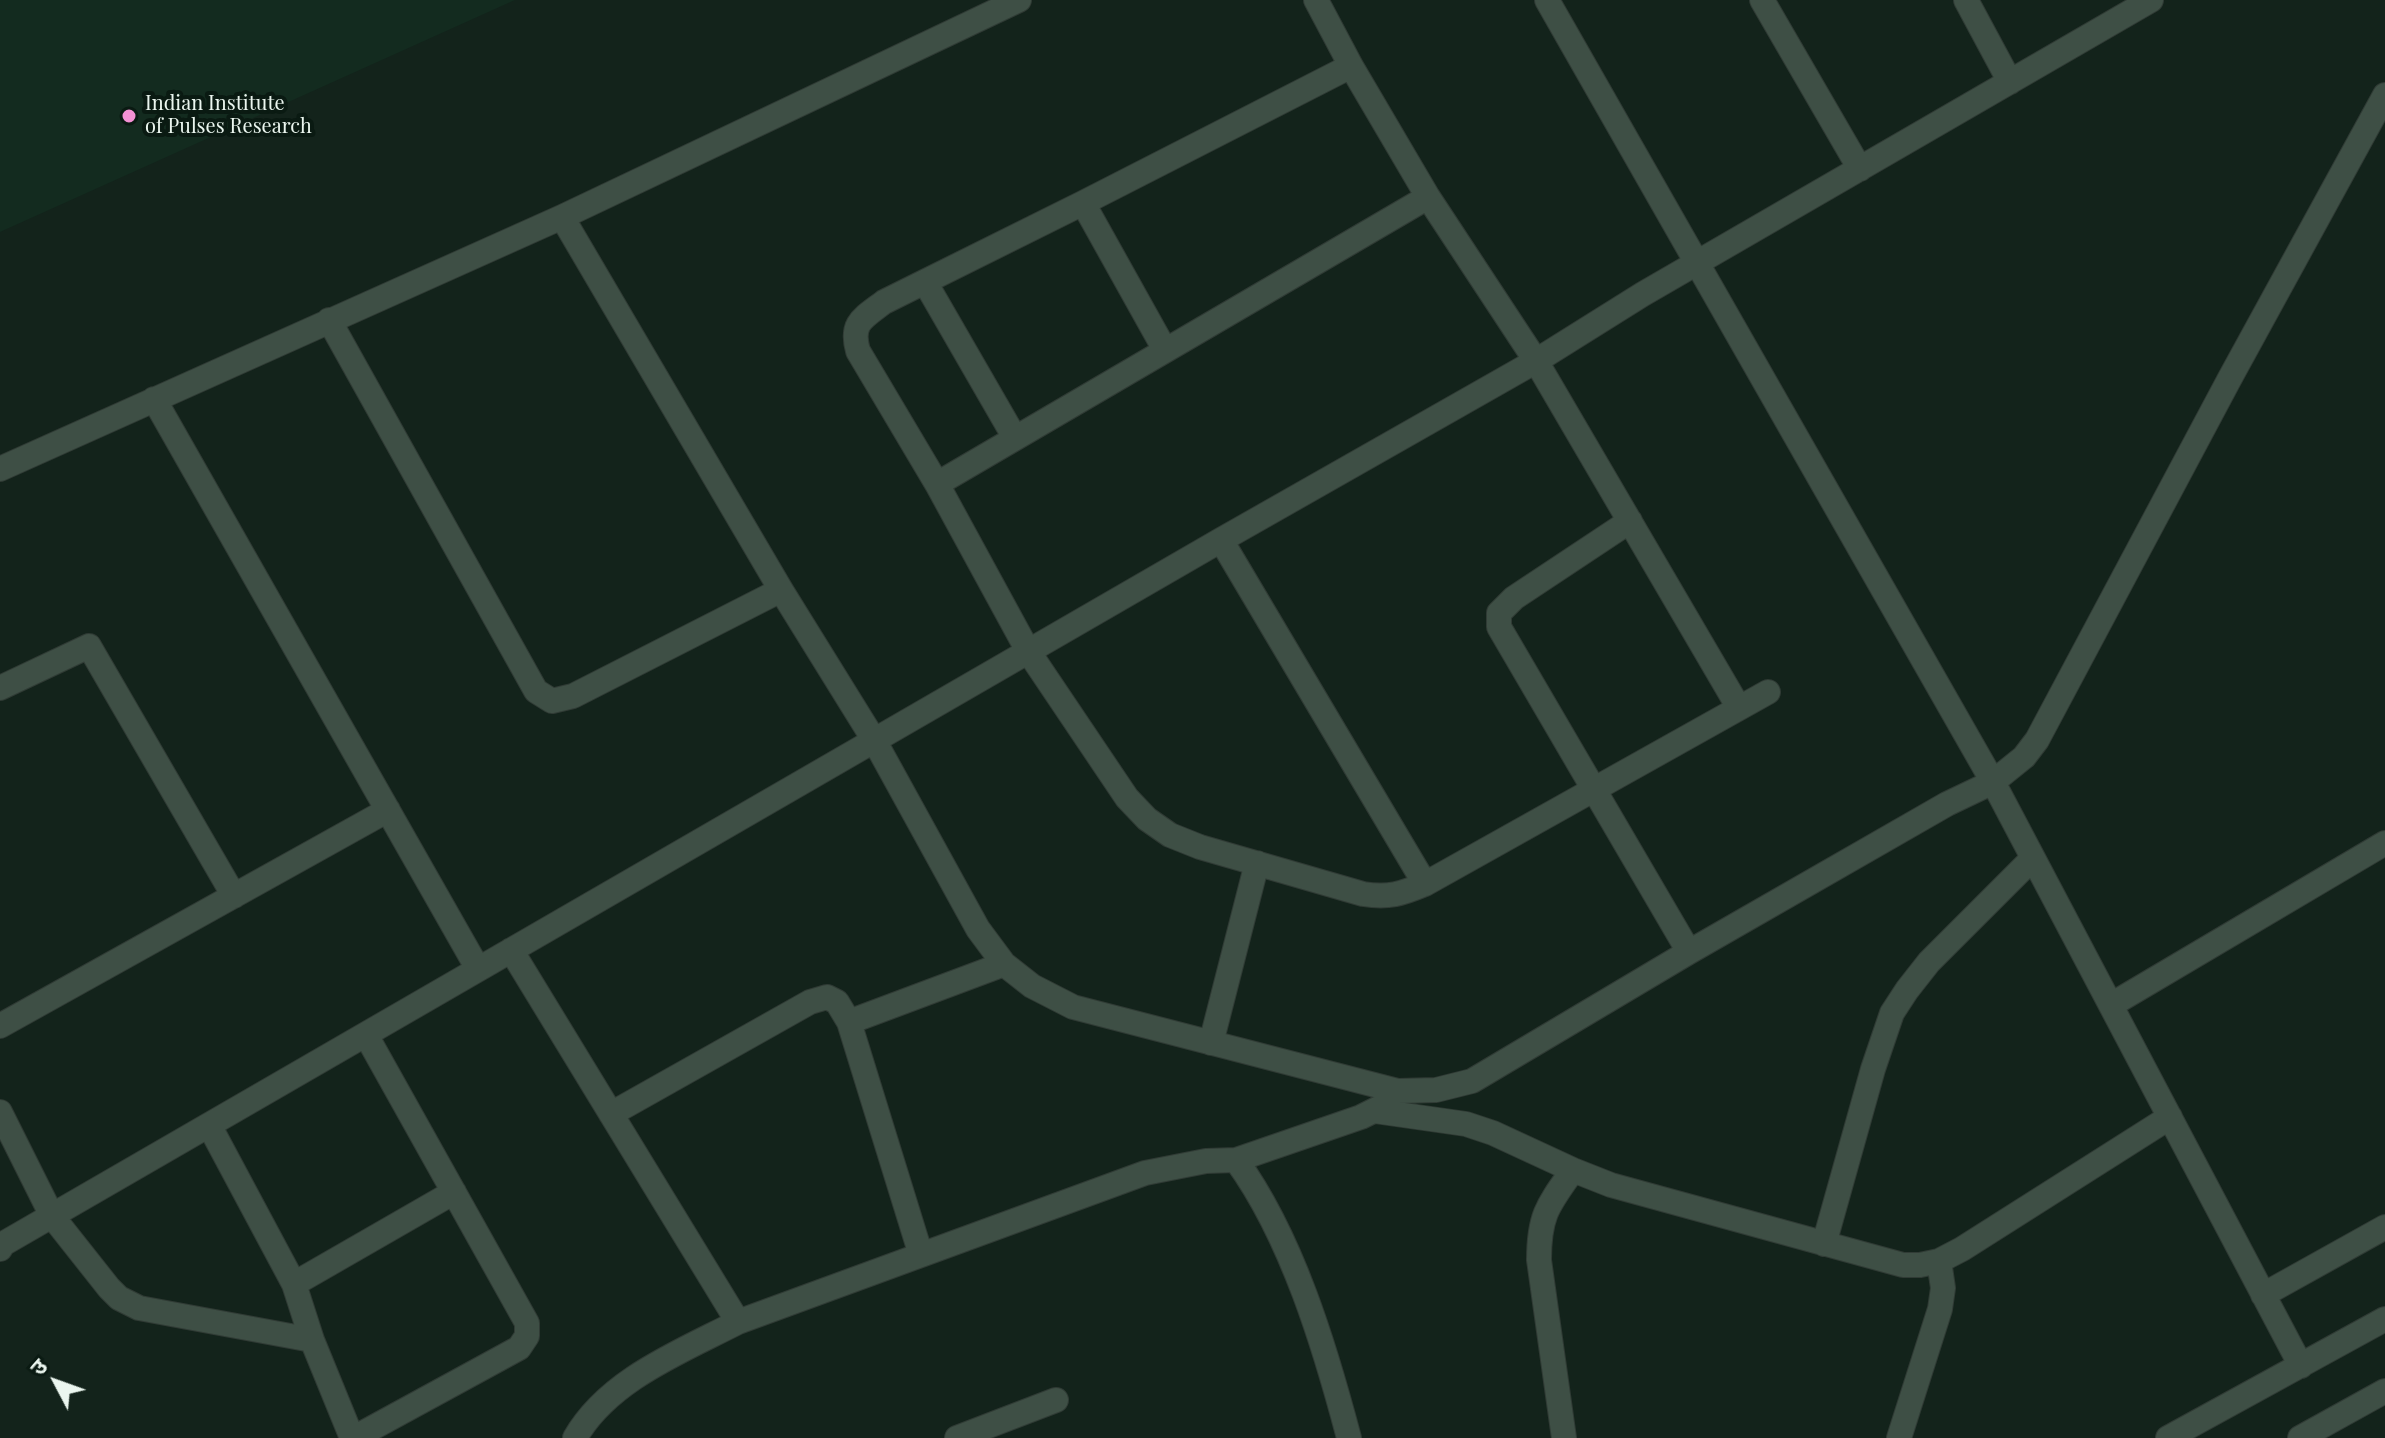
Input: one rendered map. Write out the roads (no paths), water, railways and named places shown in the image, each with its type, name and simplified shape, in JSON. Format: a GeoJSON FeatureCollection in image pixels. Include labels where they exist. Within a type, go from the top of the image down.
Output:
{"type":"FeatureCollection","features":[{"type":"Feature","properties":{"kind":"street"},"geometry":{"type":"LineString","coordinates":[[0,469],[562,217],[1019,0]]}},
{"type":"Feature","properties":{"kind":"street"},"geometry":{"type":"LineString","coordinates":[[1316,0],[1428,197],[1536,361],[1739,708]]}},
{"type":"Feature","properties":{"kind":"street"},"geometry":{"type":"LineString","coordinates":[[1547,0],[1993,782],[2301,1366]]}},
{"type":"Feature","properties":{"kind":"street"},"geometry":{"type":"LineString","coordinates":[[1762,0],[1860,169]]}},
{"type":"Feature","properties":{"kind":"street"},"geometry":{"type":"LineString","coordinates":[[1966,0],[2010,82]]}},
{"type":"Feature","properties":{"kind":"street"},"geometry":{"type":"LineString","coordinates":[[1,1246],[1028,651],[1536,361],[1696,264],[2151,0]]}},
{"type":"Feature","properties":{"kind":"street"},"geometry":{"type":"LineString","coordinates":[[1351,66],[884,302],[859,321],[854,335],[858,351],[937,484],[1028,651],[1127,798],[1147,819],[1180,839],[1382,897],[1425,884],[1768,692]]}},
{"type":"Feature","properties":{"kind":"street"},"geometry":{"type":"LineString","coordinates":[[562,217],[781,590],[874,740],[978,929],[1004,964],[1032,986],[1073,1007],[1398,1091],[1436,1090],[1472,1081],[1689,952],[1947,804],[1993,782],[2024,757],[2037,740],[2385,95]]}},
{"type":"Feature","properties":{"kind":"street"},"geometry":{"type":"LineString","coordinates":[[937,484],[1428,197]]}},
{"type":"Feature","properties":{"kind":"street"},"geometry":{"type":"LineString","coordinates":[[1083,203],[1165,350]]}},
{"type":"Feature","properties":{"kind":"street"},"geometry":{"type":"LineString","coordinates":[[925,282],[1015,438]]}},
{"type":"Feature","properties":{"kind":"street"},"geometry":{"type":"LineString","coordinates":[[329,320],[536,691],[552,701],[573,696],[781,590]]}},
{"type":"Feature","properties":{"kind":"street"},"geometry":{"type":"LineString","coordinates":[[154,399],[478,969]]}},
{"type":"Feature","properties":{"kind":"street"},"geometry":{"type":"LineString","coordinates":[[1630,521],[1514,598],[1499,613],[1499,627],[1689,952]]}},
{"type":"Feature","properties":{"kind":"street"},"geometry":{"type":"LineString","coordinates":[[1221,540],[1425,884]]}},
{"type":"Feature","properties":{"kind":"street"},"geometry":{"type":"LineString","coordinates":[[0,688],[89,646],[234,896]]}},
{"type":"Feature","properties":{"kind":"street"},"geometry":{"type":"LineString","coordinates":[[0,1026],[388,810]]}},
{"type":"Feature","properties":{"kind":"street"},"geometry":{"type":"LineString","coordinates":[[2111,1005],[2385,843]]}},
{"type":"Feature","properties":{"kind":"street"},"geometry":{"type":"LineString","coordinates":[[1824,1244],[1873,1069],[1892,1013],[1929,962],[2033,858]]}},
{"type":"Feature","properties":{"kind":"street"},"geometry":{"type":"LineString","coordinates":[[1211,1043],[1257,863]]}},
{"type":"Feature","properties":{"kind":"street"},"geometry":{"type":"LineString","coordinates":[[511,950],[738,1322]]}},
{"type":"Feature","properties":{"kind":"street"},"geometry":{"type":"LineString","coordinates":[[849,1022],[1004,964]]}},
{"type":"Feature","properties":{"kind":"street"},"geometry":{"type":"LineString","coordinates":[[611,1114],[810,1002],[827,997],[837,1002],[849,1022],[921,1255]]}},
{"type":"Feature","properties":{"kind":"street"},"geometry":{"type":"LineString","coordinates":[[209,1125],[294,1284],[312,1340],[353,1438],[519,1348],[527,1336],[527,1323],[366,1035]]}},
{"type":"Feature","properties":{"kind":"street"},"geometry":{"type":"LineString","coordinates":[[575,1438],[595,1409],[641,1374],[738,1322],[1145,1173],[1206,1161],[1236,1160],[1375,1111],[1398,1091]]}},
{"type":"Feature","properties":{"kind":"street"},"geometry":{"type":"LineString","coordinates":[[1375,1111],[1466,1124],[1611,1185],[1903,1265],[1939,1261],[1962,1249],[2170,1117]]}},
{"type":"Feature","properties":{"kind":"street"},"geometry":{"type":"LineString","coordinates":[[0,1112],[52,1216],[119,1298],[139,1308],[312,1340]]}},
{"type":"Feature","properties":{"kind":"street"},"geometry":{"type":"LineString","coordinates":[[1236,1160],[1281,1239],[1328,1359],[1349,1438]]}},
{"type":"Feature","properties":{"kind":"street"},"geometry":{"type":"LineString","coordinates":[[1564,1438],[1539,1260],[1539,1238],[1542,1219],[1573,1170]]}},
{"type":"Feature","properties":{"kind":"street"},"geometry":{"type":"LineString","coordinates":[[294,1284],[454,1192]]}},
{"type":"Feature","properties":{"kind":"street"},"geometry":{"type":"LineString","coordinates":[[2263,1295],[2385,1227]]}},
{"type":"Feature","properties":{"kind":"street"},"geometry":{"type":"LineString","coordinates":[[1899,1438],[1940,1309],[1943,1288],[1939,1261]]}},
{"type":"Feature","properties":{"kind":"street"},"geometry":{"type":"LineString","coordinates":[[2168,1438],[2385,1319]]}},
{"type":"Feature","properties":{"kind":"street"},"geometry":{"type":"LineString","coordinates":[[2300,1438],[2385,1391]]}},
{"type":"Feature","properties":{"kind":"street"},"geometry":{"type":"LineString","coordinates":[[957,1438],[1056,1400]]}},
{"type":"Feature","properties":{"kind":"place","name":"Indian Institute of Pulses Research"},"geometry":{"type":"Point","coordinates":[129,116]}}]}
